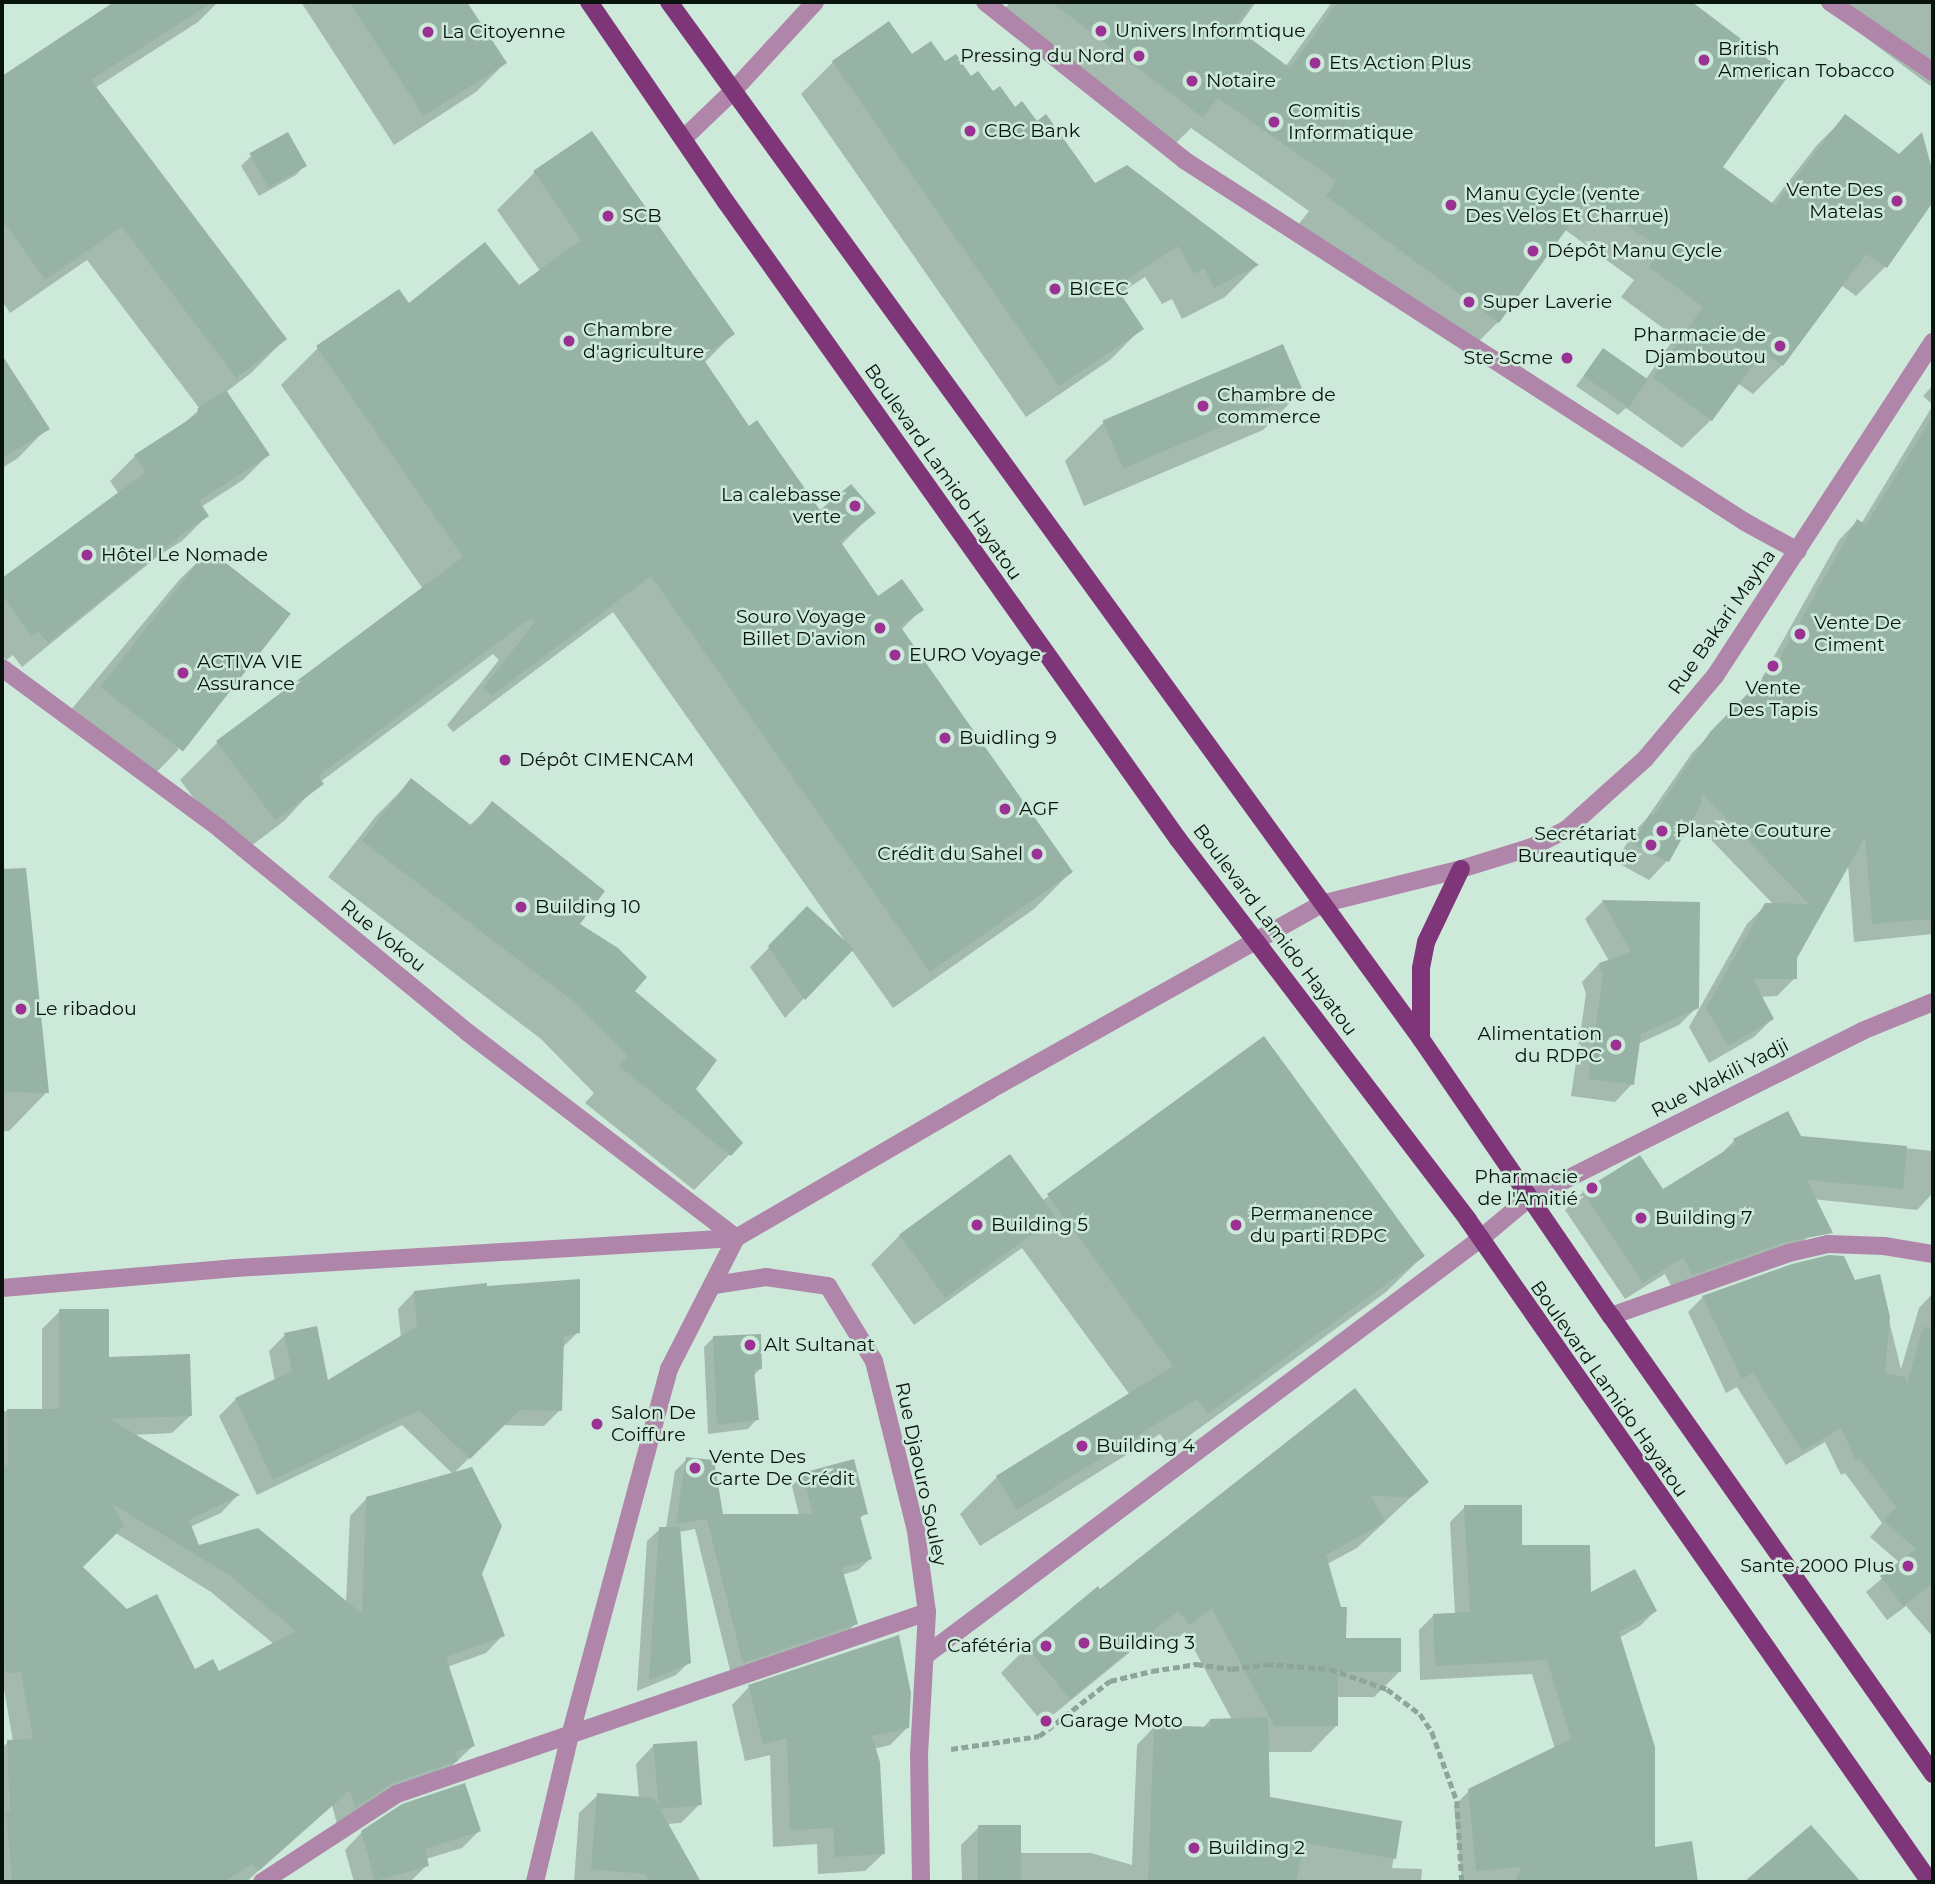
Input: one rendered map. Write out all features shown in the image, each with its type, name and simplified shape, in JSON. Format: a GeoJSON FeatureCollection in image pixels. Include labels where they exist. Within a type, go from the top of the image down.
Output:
{"type":"FeatureCollection","features":[{"type":"Feature","properties":{"kind":"main road","name":"Boulevard Lamido Hayatou"},"geometry":{"type":"LineString","coordinates":[[589,2],[1178,839],[1431,1169],[1930,1882]]}},
{"type":"Feature","properties":{"kind":"main road"},"geometry":{"type":"LineString","coordinates":[[669,2],[1421,1039],[1611,1316],[1933,1774]]}},
{"type":"Feature","properties":{"kind":"main road"},"geometry":{"type":"LineString","coordinates":[[1421,1039],[1421,968],[1426,942],[1461,869]]}},
{"type":"Feature","properties":{"kind":"street"},"geometry":{"type":"LineString","coordinates":[[683,139],[733,92],[815,2]]}},
{"type":"Feature","properties":{"kind":"street"},"geometry":{"type":"LineString","coordinates":[[985,2],[1184,160],[1745,522],[1798,551]]}},
{"type":"Feature","properties":{"kind":"street"},"geometry":{"type":"LineString","coordinates":[[1830,2],[1933,72]]}},
{"type":"Feature","properties":{"kind":"street","name":"Rue Bakari Mayha"},"geometry":{"type":"LineString","coordinates":[[736,1238],[1321,904],[1461,869],[1532,847],[1567,829],[1645,759],[1715,676],[1933,342]]}},
{"type":"Feature","properties":{"kind":"street","name":"Rue Vokou"},"geometry":{"type":"LineString","coordinates":[[2,668],[220,829],[467,1032],[736,1238]]}},
{"type":"Feature","properties":{"kind":"street","name":"Rue Wakili Yadji"},"geometry":{"type":"LineString","coordinates":[[926,1655],[1480,1239],[1529,1198],[1862,1031],[1933,1002]]}},
{"type":"Feature","properties":{"kind":"street"},"geometry":{"type":"LineString","coordinates":[[2,1288],[236,1268],[736,1238],[715,1285],[669,1369],[570,1735],[535,1882]]}},
{"type":"Feature","properties":{"kind":"street"},"geometry":{"type":"LineString","coordinates":[[1611,1316],[1789,1253],[1828,1244],[1884,1246],[1933,1254]]}},
{"type":"Feature","properties":{"kind":"street","name":"Rue Djaouro Souley"},"geometry":{"type":"LineString","coordinates":[[715,1285],[766,1277],[828,1286],[874,1361],[916,1531],[927,1612],[919,1754],[920,1882]]}},
{"type":"Feature","properties":{"kind":"street"},"geometry":{"type":"LineString","coordinates":[[262,1882],[397,1794],[927,1612]]}},
{"type":"Feature","properties":{"kind":"path"},"geometry":{"type":"LineString","coordinates":[[919,1754],[1039,1736],[1110,1681],[1152,1671],[1196,1664],[1232,1669],[1266,1664],[1330,1669],[1387,1689],[1420,1714],[1432,1732],[1457,1801],[1462,1882]]}},
{"type":"Feature","properties":{"kind":"building"},"geometry":{"type":"Polygon","coordinates":[[[114,2],[213,2],[91,80],[287,339],[236,378],[122,227],[45,280],[2,219],[2,76],[114,2]]]}},
{"type":"Feature","properties":{"kind":"building","name":"La Citoyenne"},"geometry":{"type":"Polygon","coordinates":[[[349,2],[467,2],[507,63],[424,116],[349,2]]]}},
{"type":"Feature","properties":{"kind":"building"},"geometry":{"type":"Polygon","coordinates":[[[1051,2],[1253,2],[1235,27],[1290,68],[1338,2],[1692,2],[1789,75],[1723,167],[1775,205],[1845,114],[1899,154],[1922,132],[1933,173],[1933,202],[1887,268],[1866,254],[1783,366],[1763,351],[1712,421],[1653,378],[1703,307],[1649,267],[1662,250],[1589,198],[1499,323],[1326,196],[1336,181],[1218,98],[1203,118],[1051,2]]]}},
{"type":"Feature","properties":{"kind":"building"},"geometry":{"type":"Polygon","coordinates":[[[889,21],[912,54],[931,41],[945,61],[956,54],[971,76],[978,71],[993,91],[1000,86],[1015,107],[1022,101],[1037,121],[1046,114],[1095,183],[1127,165],[1259,265],[1214,288],[1204,268],[1194,274],[1178,246],[1116,287],[1144,329],[1059,386],[832,61],[889,21]]]}},
{"type":"Feature","properties":{"kind":"building"},"geometry":{"type":"Polygon","coordinates":[[[592,131],[735,334],[702,357],[749,426],[757,420],[820,510],[851,484],[876,513],[840,541],[878,596],[902,579],[924,610],[900,626],[1073,872],[930,972],[651,576],[491,696],[483,688],[535,622],[531,618],[318,776],[324,784],[275,820],[216,741],[463,557],[316,346],[399,289],[409,303],[485,242],[519,285],[581,240],[533,171],[592,131]]]}},
{"type":"Feature","properties":{"kind":"building"},"geometry":{"type":"Polygon","coordinates":[[[288,132],[307,166],[268,187],[250,153],[288,132]]]}},
{"type":"Feature","properties":{"kind":"building","name":"Chambre de commerce"},"geometry":{"type":"Polygon","coordinates":[[[1283,344],[1303,392],[1123,468],[1103,421],[1283,344]]]}},
{"type":"Feature","properties":{"kind":"building"},"geometry":{"type":"Polygon","coordinates":[[[1603,348],[1648,380],[1629,407],[1583,376],[1603,348]]]}},
{"type":"Feature","properties":{"kind":"building"},"geometry":{"type":"Polygon","coordinates":[[[2,355],[50,429],[2,459],[2,355]]]}},
{"type":"Feature","properties":{"kind":"building"},"geometry":{"type":"Polygon","coordinates":[[[226,390],[270,455],[199,501],[209,516],[185,532],[48,643],[39,631],[32,636],[2,595],[2,578],[146,472],[134,455],[199,413],[197,409],[226,390]]]}},
{"type":"Feature","properties":{"kind":"building"},"geometry":{"type":"Polygon","coordinates":[[[1933,415],[1933,919],[1872,924],[1865,837],[1797,958],[1797,979],[1753,979],[1774,1019],[1728,1046],[1706,1008],[1765,903],[1809,904],[1701,792],[1701,804],[1669,862],[1633,844],[1650,814],[1653,816],[1710,732],[1776,665],[1857,519],[1866,525],[1933,415]]]}},
{"type":"Feature","properties":{"kind":"building","name":"ACTIVA VIE Assurance"},"geometry":{"type":"Polygon","coordinates":[[[208,549],[291,614],[183,752],[100,687],[208,549]]]}},
{"type":"Feature","properties":{"kind":"building","name":"Building 10"},"geometry":{"type":"Polygon","coordinates":[[[411,778],[472,826],[492,801],[605,891],[580,924],[618,948],[647,977],[635,991],[717,1060],[696,1089],[743,1143],[731,1156],[619,1066],[628,1056],[577,1004],[362,841],[411,778]]]}},
{"type":"Feature","properties":{"kind":"building","name":"Le ribadou"},"geometry":{"type":"Polygon","coordinates":[[[26,868],[49,1093],[2,1092],[2,869],[26,868]]]}},
{"type":"Feature","properties":{"kind":"building"},"geometry":{"type":"Polygon","coordinates":[[[1602,900],[1700,902],[1699,1008],[1641,1034],[1634,1085],[1588,1079],[1603,975],[1599,963],[1631,952],[1602,900]]]}},
{"type":"Feature","properties":{"kind":"building"},"geometry":{"type":"Polygon","coordinates":[[[807,906],[854,949],[805,1000],[768,946],[807,906]]]}},
{"type":"Feature","properties":{"kind":"building","name":"Permanence du parti RDPC"},"geometry":{"type":"Polygon","coordinates":[[[1264,1036],[1425,1256],[1208,1414],[1197,1399],[1017,1510],[996,1476],[1173,1366],[1047,1194],[1264,1036]]]}},
{"type":"Feature","properties":{"kind":"building"},"geometry":{"type":"Polygon","coordinates":[[[1788,1111],[1801,1136],[1907,1146],[1903,1189],[1807,1180],[1833,1233],[1785,1242],[1692,1275],[1683,1257],[1643,1283],[1582,1191],[1640,1155],[1663,1189],[1736,1144],[1733,1139],[1788,1111]]]}},
{"type":"Feature","properties":{"kind":"building","name":"Building 5"},"geometry":{"type":"Polygon","coordinates":[[[1010,1154],[1056,1217],[945,1298],[899,1235],[1010,1154]]]}},
{"type":"Feature","properties":{"kind":"building"},"geometry":{"type":"Polygon","coordinates":[[[1829,1255],[1844,1256],[1855,1280],[1880,1274],[1890,1317],[1885,1373],[1905,1377],[1907,1384],[1923,1327],[1933,1328],[1933,1583],[1903,1606],[1880,1576],[1916,1549],[1884,1521],[1896,1507],[1860,1459],[1856,1461],[1841,1428],[1802,1451],[1753,1373],[1742,1379],[1702,1296],[1792,1264],[1829,1255]]]}},
{"type":"Feature","properties":{"kind":"building"},"geometry":{"type":"Polygon","coordinates":[[[580,1279],[580,1333],[564,1336],[562,1411],[520,1410],[470,1459],[419,1410],[273,1480],[235,1398],[292,1371],[284,1333],[317,1326],[328,1380],[417,1326],[414,1291],[487,1283],[487,1286],[580,1279]]]}},
{"type":"Feature","properties":{"kind":"building"},"geometry":{"type":"Polygon","coordinates":[[[59,1309],[109,1309],[109,1357],[190,1354],[192,1416],[109,1419],[240,1495],[189,1520],[199,1545],[258,1528],[362,1614],[366,1497],[472,1467],[502,1526],[482,1574],[505,1636],[446,1657],[475,1746],[455,1752],[458,1761],[393,1783],[355,1808],[350,1790],[261,1869],[258,1871],[252,1864],[224,1882],[12,1882],[6,1811],[10,1810],[7,1740],[33,1739],[21,1672],[5,1673],[2,1465],[8,1465],[7,1409],[59,1409],[59,1309]],[[113,1504],[124,1526],[83,1567],[127,1609],[157,1594],[195,1669],[213,1659],[219,1671],[296,1631],[229,1575],[113,1504]]]}},
{"type":"Feature","properties":{"kind":"building"},"geometry":{"type":"Polygon","coordinates":[[[761,1334],[762,1369],[754,1370],[759,1420],[717,1425],[713,1336],[761,1334]]]}},
{"type":"Feature","properties":{"kind":"building"},"geometry":{"type":"Polygon","coordinates":[[[1355,1388],[1429,1482],[1411,1497],[1371,1496],[1385,1522],[1326,1555],[1341,1607],[1347,1607],[1346,1638],[1401,1638],[1401,1672],[1338,1672],[1338,1726],[1274,1726],[1212,1608],[1190,1625],[1178,1611],[1070,1699],[1026,1646],[1098,1586],[1100,1589],[1355,1388]]]}},
{"type":"Feature","properties":{"kind":"building"},"geometry":{"type":"Polygon","coordinates":[[[686,1457],[714,1460],[723,1514],[813,1514],[802,1473],[854,1459],[868,1514],[860,1516],[872,1559],[842,1568],[858,1624],[743,1663],[707,1519],[676,1524],[686,1457]]]}},
{"type":"Feature","properties":{"kind":"building"},"geometry":{"type":"Polygon","coordinates":[[[1464,1505],[1522,1505],[1522,1545],[1590,1545],[1591,1592],[1635,1569],[1657,1611],[1619,1632],[1655,1747],[1655,1847],[1692,1841],[1698,1882],[1515,1882],[1521,1867],[1476,1871],[1468,1789],[1571,1739],[1547,1660],[1435,1666],[1433,1614],[1470,1612],[1464,1505]]]}},
{"type":"Feature","properties":{"kind":"building"},"geometry":{"type":"Polygon","coordinates":[[[659,1527],[680,1527],[691,1663],[649,1680],[659,1527]]]}},
{"type":"Feature","properties":{"kind":"building"},"geometry":{"type":"Polygon","coordinates":[[[899,1635],[911,1693],[909,1728],[872,1736],[880,1762],[885,1854],[835,1857],[833,1828],[790,1830],[787,1738],[763,1744],[748,1685],[899,1635]]]}},
{"type":"Feature","properties":{"kind":"building"},"geometry":{"type":"Polygon","coordinates":[[[1268,1717],[1270,1797],[1402,1821],[1396,1859],[1305,1843],[1296,1882],[1148,1882],[1154,1725],[1210,1727],[1210,1719],[1268,1717]]]}},
{"type":"Feature","properties":{"kind":"building"},"geometry":{"type":"Polygon","coordinates":[[[697,1741],[702,1805],[660,1809],[701,1882],[649,1882],[645,1874],[591,1869],[597,1793],[654,1798],[659,1807],[653,1744],[697,1741]]]}},
{"type":"Feature","properties":{"kind":"building"},"geometry":{"type":"Polygon","coordinates":[[[465,1783],[481,1831],[425,1849],[429,1866],[375,1881],[361,1831],[402,1804],[465,1783]]]}},
{"type":"Feature","properties":{"kind":"building"},"geometry":{"type":"Polygon","coordinates":[[[978,1825],[1021,1825],[1021,1882],[978,1882],[978,1825]]]}},
{"type":"Feature","properties":{"kind":"building"},"geometry":{"type":"Polygon","coordinates":[[[1811,1825],[1861,1882],[1744,1882],[1811,1825]]]}},
{"type":"Feature","properties":{"kind":"place","name":"Univers Informtique"},"geometry":{"type":"Point","coordinates":[1101,31]}},
{"type":"Feature","properties":{"kind":"place","name":"La Citoyenne"},"geometry":{"type":"Point","coordinates":[428,32]}},
{"type":"Feature","properties":{"kind":"place","name":"Pressing du Nord"},"geometry":{"type":"Point","coordinates":[1139,56]}},
{"type":"Feature","properties":{"kind":"place","name":"British American Tobacco"},"geometry":{"type":"Point","coordinates":[1704,60]}},
{"type":"Feature","properties":{"kind":"place","name":"Ets Action Plus"},"geometry":{"type":"Point","coordinates":[1315,63]}},
{"type":"Feature","properties":{"kind":"place","name":"Notaire"},"geometry":{"type":"Point","coordinates":[1192,81]}},
{"type":"Feature","properties":{"kind":"place","name":"Comitis Informatique"},"geometry":{"type":"Point","coordinates":[1274,122]}},
{"type":"Feature","properties":{"kind":"place","name":"CBC Bank"},"geometry":{"type":"Point","coordinates":[970,131]}},
{"type":"Feature","properties":{"kind":"place","name":"Vente Des Matelas"},"geometry":{"type":"Point","coordinates":[1897,201]}},
{"type":"Feature","properties":{"kind":"place","name":"Manu Cycle (vente Des Velos Et Charrue)"},"geometry":{"type":"Point","coordinates":[1451,205]}},
{"type":"Feature","properties":{"kind":"place","name":"SCB"},"geometry":{"type":"Point","coordinates":[608,216]}},
{"type":"Feature","properties":{"kind":"place","name":"Dépôt Manu Cycle"},"geometry":{"type":"Point","coordinates":[1533,251]}},
{"type":"Feature","properties":{"kind":"place","name":"BICEC"},"geometry":{"type":"Point","coordinates":[1055,289]}},
{"type":"Feature","properties":{"kind":"place","name":"Super Laverie"},"geometry":{"type":"Point","coordinates":[1469,302]}},
{"type":"Feature","properties":{"kind":"place","name":"Chambre d'agriculture"},"geometry":{"type":"Point","coordinates":[569,341]}},
{"type":"Feature","properties":{"kind":"place","name":"Pharmacie de Djamboutou"},"geometry":{"type":"Point","coordinates":[1780,346]}},
{"type":"Feature","properties":{"kind":"place","name":"Ste Scme"},"geometry":{"type":"Point","coordinates":[1567,358]}},
{"type":"Feature","properties":{"kind":"place","name":"Chambre de commerce"},"geometry":{"type":"Point","coordinates":[1203,406]}},
{"type":"Feature","properties":{"kind":"place","name":"La calebasse verte"},"geometry":{"type":"Point","coordinates":[855,506]}},
{"type":"Feature","properties":{"kind":"place","name":"Hôtel Le Nomade"},"geometry":{"type":"Point","coordinates":[87,555]}},
{"type":"Feature","properties":{"kind":"place","name":"Souro Voyage Billet D'avion"},"geometry":{"type":"Point","coordinates":[880,628]}},
{"type":"Feature","properties":{"kind":"place","name":"Vente De Ciment"},"geometry":{"type":"Point","coordinates":[1800,634]}},
{"type":"Feature","properties":{"kind":"place","name":"EURO Voyage"},"geometry":{"type":"Point","coordinates":[895,655]}},
{"type":"Feature","properties":{"kind":"place","name":"Vente Des Tapis"},"geometry":{"type":"Point","coordinates":[1773,666]}},
{"type":"Feature","properties":{"kind":"place","name":"ACTIVA VIE Assurance"},"geometry":{"type":"Point","coordinates":[183,673]}},
{"type":"Feature","properties":{"kind":"place","name":"Buidling 9"},"geometry":{"type":"Point","coordinates":[945,738]}},
{"type":"Feature","properties":{"kind":"place","name":"Dépôt CIMENCAM"},"geometry":{"type":"Point","coordinates":[505,760]}},
{"type":"Feature","properties":{"kind":"place","name":"AGF"},"geometry":{"type":"Point","coordinates":[1005,809]}},
{"type":"Feature","properties":{"kind":"place","name":"Planète Couture"},"geometry":{"type":"Point","coordinates":[1662,831]}},
{"type":"Feature","properties":{"kind":"place","name":"Secrétariat Bureautique"},"geometry":{"type":"Point","coordinates":[1651,845]}},
{"type":"Feature","properties":{"kind":"place","name":"Crédit du Sahel"},"geometry":{"type":"Point","coordinates":[1037,854]}},
{"type":"Feature","properties":{"kind":"place","name":"Building 10"},"geometry":{"type":"Point","coordinates":[521,907]}},
{"type":"Feature","properties":{"kind":"place","name":"Le ribadou"},"geometry":{"type":"Point","coordinates":[21,1009]}},
{"type":"Feature","properties":{"kind":"place","name":"Alimentation du RDPC"},"geometry":{"type":"Point","coordinates":[1616,1045]}},
{"type":"Feature","properties":{"kind":"place","name":"Pharmacie de l'Amitié"},"geometry":{"type":"Point","coordinates":[1592,1188]}},
{"type":"Feature","properties":{"kind":"place","name":"Building 7"},"geometry":{"type":"Point","coordinates":[1641,1218]}},
{"type":"Feature","properties":{"kind":"place","name":"Building 5"},"geometry":{"type":"Point","coordinates":[977,1225]}},
{"type":"Feature","properties":{"kind":"place","name":"Permanence du parti RDPC"},"geometry":{"type":"Point","coordinates":[1236,1225]}},
{"type":"Feature","properties":{"kind":"place","name":"Alt Sultanat"},"geometry":{"type":"Point","coordinates":[750,1345]}},
{"type":"Feature","properties":{"kind":"place","name":"Salon De Coiffure"},"geometry":{"type":"Point","coordinates":[597,1424]}},
{"type":"Feature","properties":{"kind":"place","name":"Building 4"},"geometry":{"type":"Point","coordinates":[1082,1446]}},
{"type":"Feature","properties":{"kind":"place","name":"Vente Des Carte De Crédit"},"geometry":{"type":"Point","coordinates":[695,1468]}},
{"type":"Feature","properties":{"kind":"place","name":"Sante 2000 Plus"},"geometry":{"type":"Point","coordinates":[1908,1566]}},
{"type":"Feature","properties":{"kind":"place","name":"Building 3"},"geometry":{"type":"Point","coordinates":[1084,1643]}},
{"type":"Feature","properties":{"kind":"place","name":"Cafétéria"},"geometry":{"type":"Point","coordinates":[1046,1646]}},
{"type":"Feature","properties":{"kind":"place","name":"Garage Moto"},"geometry":{"type":"Point","coordinates":[1046,1721]}},
{"type":"Feature","properties":{"kind":"place","name":"Building 2"},"geometry":{"type":"Point","coordinates":[1194,1848]}}]}
